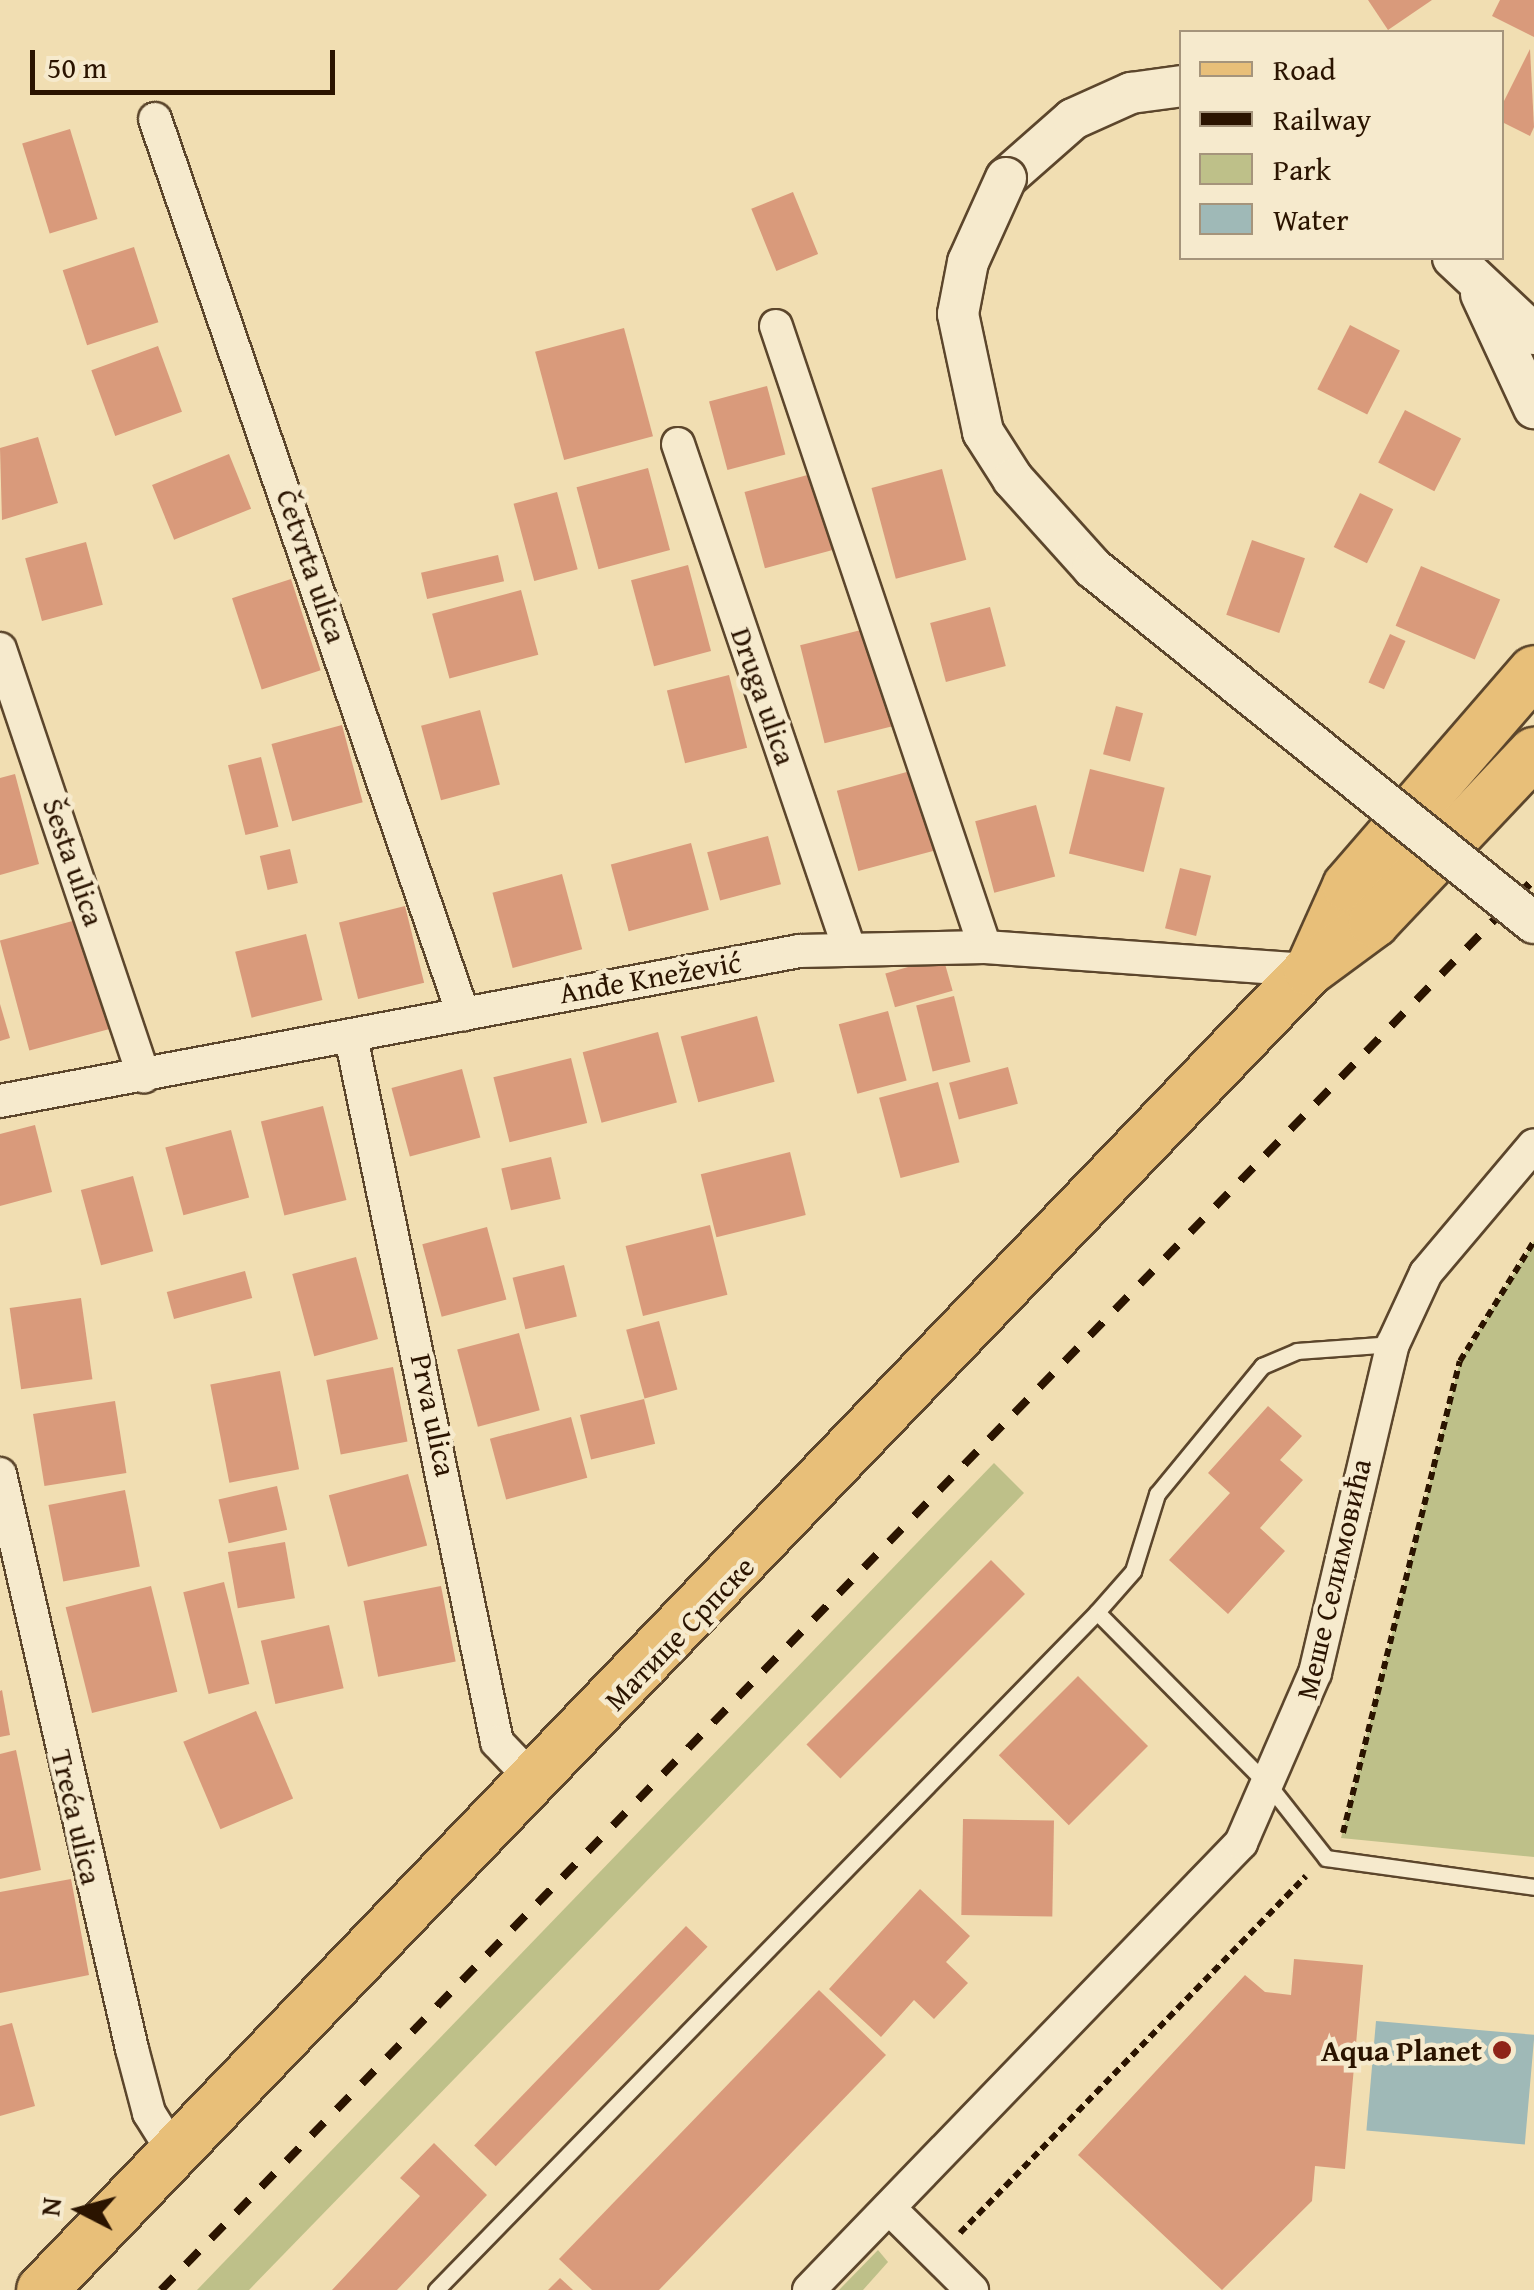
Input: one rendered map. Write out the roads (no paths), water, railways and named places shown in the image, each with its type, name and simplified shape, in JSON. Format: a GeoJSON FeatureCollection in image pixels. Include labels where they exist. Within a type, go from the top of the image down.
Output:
{"type":"FeatureCollection","features":[{"type":"Feature","properties":{"kind":"main road"},"geometry":{"type":"LineString","coordinates":[[1310,970],[1348,886],[1534,671]]}},
{"type":"Feature","properties":{"kind":"main road"},"geometry":{"type":"LineString","coordinates":[[1310,970],[1374,922],[1534,752]]}},
{"type":"Feature","properties":{"kind":"main road","name":"Матице Српске"},"geometry":{"type":"LineString","coordinates":[[42,2290],[1310,970]]}},
{"type":"Feature","properties":{"kind":"street"},"geometry":{"type":"LineString","coordinates":[[1179,86],[1131,93],[1073,119],[1006,178],[968,262],[958,314],[983,432],[1013,479],[1093,568],[1534,924]]}},
{"type":"Feature","properties":{"kind":"street","name":"Četvrta ulica"},"geometry":{"type":"LineString","coordinates":[[154,119],[462,1014]]}},
{"type":"Feature","properties":{"kind":"street"},"geometry":{"type":"LineString","coordinates":[[1455,260],[1481,294],[1534,408]]}},
{"type":"Feature","properties":{"kind":"street"},"geometry":{"type":"LineString","coordinates":[[1481,294],[1534,334]]}},
{"type":"Feature","properties":{"kind":"street"},"geometry":{"type":"LineString","coordinates":[[776,326],[985,947]]}},
{"type":"Feature","properties":{"kind":"street","name":"Druga ulica"},"geometry":{"type":"LineString","coordinates":[[678,444],[848,948]]}},
{"type":"Feature","properties":{"kind":"street","name":"Šesta ulica"},"geometry":{"type":"LineString","coordinates":[[0,649],[144,1076]]}},
{"type":"Feature","properties":{"kind":"street","name":"Anđe Knežević"},"geometry":{"type":"LineString","coordinates":[[0,1101],[351,1037],[705,964],[848,948],[985,947],[1310,970]]}},
{"type":"Feature","properties":{"kind":"street","name":"Prva ulica"},"geometry":{"type":"LineString","coordinates":[[351,1037],[498,1742],[534,1781]]}},
{"type":"Feature","properties":{"kind":"street","name":"Меше Селимовића"},"geometry":{"type":"LineString","coordinates":[[810,2290],[1224,1865],[1271,1788],[1315,1673],[1393,1344],[1426,1274],[1534,1145]]}},
{"type":"Feature","properties":{"kind":"street","name":"Treća ulica"},"geometry":{"type":"LineString","coordinates":[[0,1474],[128,2032],[150,2114],[174,2153]]}},
{"type":"Feature","properties":{"kind":"street"},"geometry":{"type":"LineString","coordinates":[[890,2208],[972,2290]]}},
{"type":"Feature","properties":{"kind":"lane"},"geometry":{"type":"LineString","coordinates":[[436,2290],[1097,1612],[1133,1571],[1157,1494],[1262,1366],[1296,1351],[1393,1344]]}},
{"type":"Feature","properties":{"kind":"lane"},"geometry":{"type":"LineString","coordinates":[[1097,1612],[1271,1788],[1326,1858],[1346,1867],[1534,1887]]}},
{"type":"Feature","properties":{"kind":"water"},"geometry":{"type":"Polygon","coordinates":[[[1376,2021],[1534,2035],[1525,2144],[1366,2131],[1376,2021]]]}},
{"type":"Feature","properties":{"kind":"railway"},"geometry":{"type":"LineString","coordinates":[[161,2290],[1534,879]]}},
{"type":"Feature","properties":{"kind":"place","name":"Aqua Planet"},"geometry":{"type":"Point","coordinates":[1502,2050]}}]}
